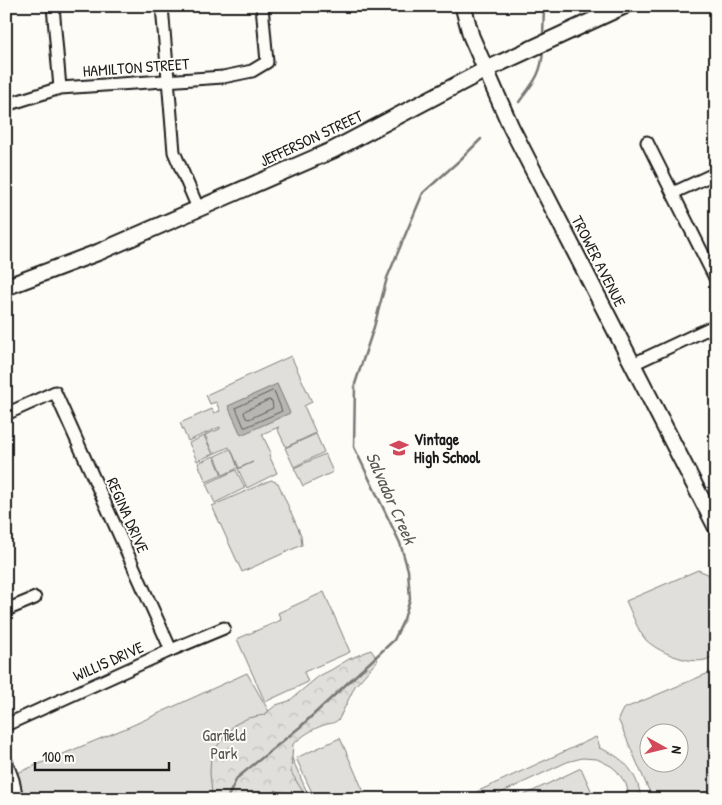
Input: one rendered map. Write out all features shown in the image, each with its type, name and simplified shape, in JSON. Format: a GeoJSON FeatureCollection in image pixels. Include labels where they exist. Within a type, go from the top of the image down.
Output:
{"type":"FeatureCollection","features":[{"type":"Feature","properties":{"kind":"main road","name":"TROWER AVENUE"},"geometry":{"type":"LineString","coordinates":[[463,6],[471,36],[511,127],[716,527]]}},
{"type":"Feature","properties":{"kind":"main road","name":"JEFFERSON STREET"},"geometry":{"type":"LineString","coordinates":[[6,287],[99,252],[333,150],[485,70],[559,34],[624,6]]}},
{"type":"Feature","properties":{"kind":"street"},"geometry":{"type":"LineString","coordinates":[[53,6],[60,88]]}},
{"type":"Feature","properties":{"kind":"street"},"geometry":{"type":"LineString","coordinates":[[162,6],[174,152],[198,208]]}},
{"type":"Feature","properties":{"kind":"street","name":"HAMILTON STREET"},"geometry":{"type":"LineString","coordinates":[[6,105],[60,88],[223,77],[252,71],[267,62],[262,6]]}},
{"type":"Feature","properties":{"kind":"street"},"geometry":{"type":"LineString","coordinates":[[647,142],[716,280]]}},
{"type":"Feature","properties":{"kind":"street"},"geometry":{"type":"LineString","coordinates":[[673,193],[716,173]]}},
{"type":"Feature","properties":{"kind":"street"},"geometry":{"type":"LineString","coordinates":[[634,364],[716,325]]}},
{"type":"Feature","properties":{"kind":"street","name":"REGINA DRIVE"},"geometry":{"type":"LineString","coordinates":[[6,414],[54,392],[171,650]]}},
{"type":"Feature","properties":{"kind":"street"},"geometry":{"type":"LineString","coordinates":[[6,610],[35,598]]}},
{"type":"Feature","properties":{"kind":"street","name":"WILLIS DRIVE"},"geometry":{"type":"LineString","coordinates":[[6,724],[224,628]]}},
{"type":"Feature","properties":{"kind":"street"},"geometry":{"type":"LineString","coordinates":[[6,761],[17,799]]}},
{"type":"Feature","properties":{"kind":"green space"},"geometry":{"type":"Polygon","coordinates":[[[291,356],[312,402],[304,406],[316,433],[286,447],[277,428],[279,427],[262,434],[271,453],[269,455],[277,473],[247,488],[238,469],[253,462],[239,468],[231,449],[238,468],[223,475],[215,456],[230,449],[229,447],[213,454],[205,435],[220,429],[220,427],[188,441],[180,423],[212,409],[214,413],[220,411],[216,402],[210,404],[206,395],[291,356]]]}},
{"type":"Feature","properties":{"kind":"green space"},"geometry":{"type":"Polygon","coordinates":[[[316,434],[324,452],[294,467],[285,448],[316,434]]]}},
{"type":"Feature","properties":{"kind":"green space"},"geometry":{"type":"Polygon","coordinates":[[[204,436],[213,454],[197,461],[189,443],[204,436]]]}},
{"type":"Feature","properties":{"kind":"green space"},"geometry":{"type":"Polygon","coordinates":[[[325,454],[333,472],[303,486],[294,468],[325,454]]]}},
{"type":"Feature","properties":{"kind":"green space"},"geometry":{"type":"Polygon","coordinates":[[[214,456],[222,475],[206,482],[198,463],[214,456]]]}},
{"type":"Feature","properties":{"kind":"green space"},"geometry":{"type":"Polygon","coordinates":[[[236,470],[245,488],[215,503],[206,484],[236,470]]]}},
{"type":"Feature","properties":{"kind":"green space"},"geometry":{"type":"Polygon","coordinates":[[[271,480],[278,483],[301,535],[302,545],[242,572],[212,506],[271,480]]]}},
{"type":"Feature","properties":{"kind":"green space"},"geometry":{"type":"Polygon","coordinates":[[[698,570],[708,574],[716,593],[716,655],[698,661],[682,659],[665,653],[646,640],[626,601],[698,570]]]}},
{"type":"Feature","properties":{"kind":"green space"},"geometry":{"type":"Polygon","coordinates":[[[324,592],[350,652],[304,672],[308,682],[265,702],[237,639],[281,620],[278,613],[324,592]]]}},
{"type":"Feature","properties":{"kind":"green space"},"geometry":{"type":"Polygon","coordinates":[[[371,650],[378,660],[355,686],[339,719],[334,723],[324,725],[312,731],[293,744],[291,772],[303,792],[302,799],[289,799],[276,790],[269,799],[209,799],[212,794],[211,754],[234,725],[248,718],[264,715],[276,705],[289,701],[319,676],[349,659],[371,650]]]}},
{"type":"Feature","properties":{"kind":"green space"},"geometry":{"type":"Polygon","coordinates":[[[716,670],[716,799],[654,799],[641,772],[690,772],[690,722],[640,722],[640,770],[618,719],[623,709],[716,670]]]}},
{"type":"Feature","properties":{"kind":"green space","name":"Garfield Park"},"geometry":{"type":"Polygon","coordinates":[[[247,673],[280,731],[310,799],[19,799],[17,773],[131,726],[247,673]]]}},
{"type":"Feature","properties":{"kind":"green space"},"geometry":{"type":"Polygon","coordinates":[[[596,737],[599,748],[608,751],[628,767],[637,781],[641,799],[630,799],[626,784],[611,766],[597,759],[582,758],[567,762],[488,799],[461,799],[596,737]]]}},
{"type":"Feature","properties":{"kind":"green space"},"geometry":{"type":"Polygon","coordinates":[[[340,738],[367,799],[315,799],[296,758],[340,738]]]}},
{"type":"Feature","properties":{"kind":"green space"},"geometry":{"type":"Polygon","coordinates":[[[581,768],[595,799],[516,799],[581,768]]]}},
{"type":"Feature","properties":{"kind":"water"},"geometry":{"type":"Polygon","coordinates":[[[277,384],[290,413],[241,435],[228,406],[277,384]]]}},
{"type":"Feature","properties":{"kind":"waterway","name":"Salvador Creek"},"geometry":{"type":"LineString","coordinates":[[543,37],[544,6]]}},
{"type":"Feature","properties":{"kind":"waterway","name":"Salvador Creek"},"geometry":{"type":"LineString","coordinates":[[519,102],[539,72],[543,50]]}},
{"type":"Feature","properties":{"kind":"waterway","name":"Salvador Creek"},"geometry":{"type":"LineString","coordinates":[[227,799],[237,778],[300,727],[394,640],[404,619],[410,599],[408,570],[400,543],[354,447],[355,384],[374,327],[387,278],[423,193],[481,139]]}},
{"type":"Feature","properties":{"kind":"place","name":"Vintage High School"},"geometry":{"type":"Point","coordinates":[399,448]}}]}
